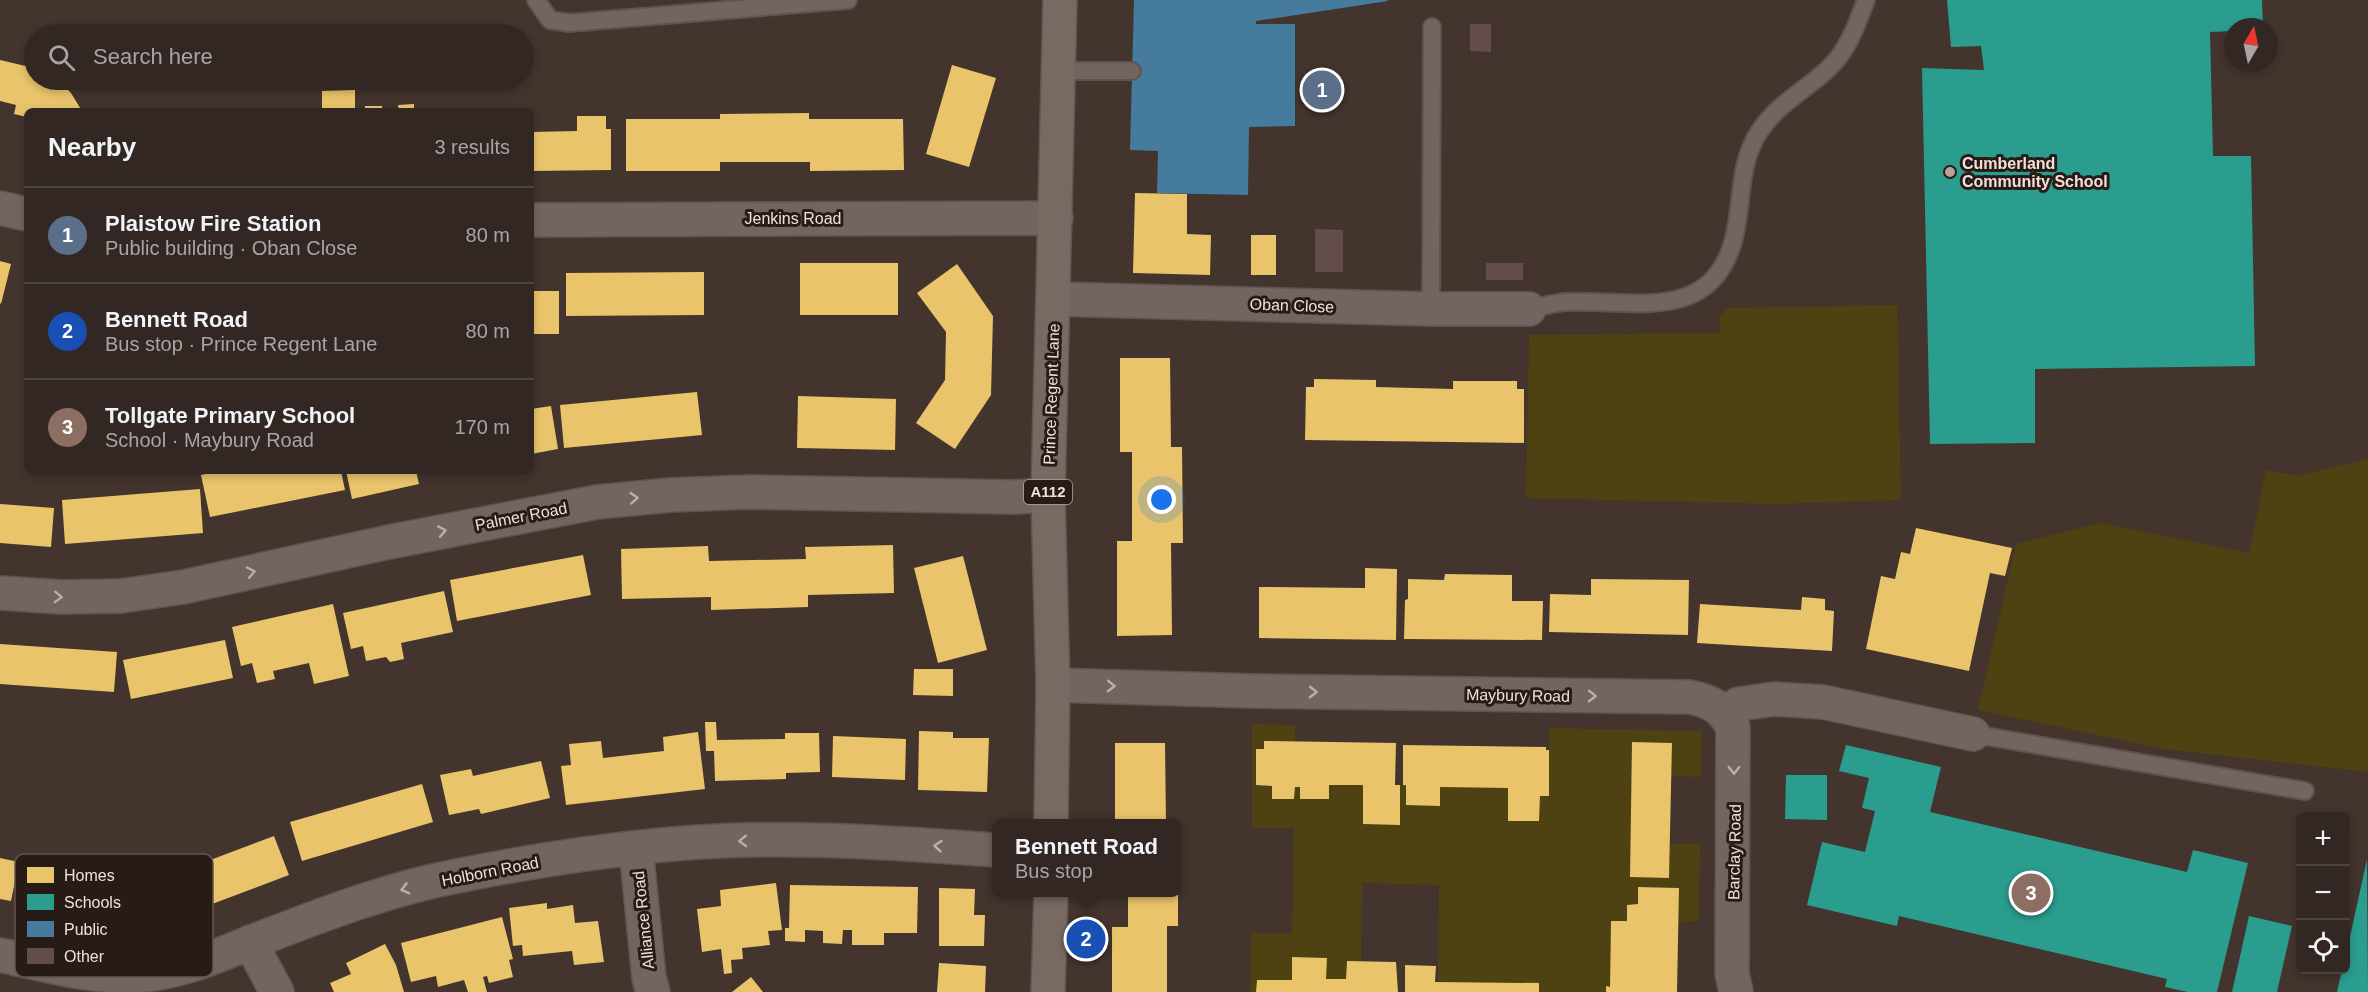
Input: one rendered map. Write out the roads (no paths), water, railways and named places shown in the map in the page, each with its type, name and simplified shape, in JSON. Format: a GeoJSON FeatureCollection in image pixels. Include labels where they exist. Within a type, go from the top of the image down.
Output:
{"type":"FeatureCollection","features":[{"type":"Feature","properties":{"kind":"main road","name":"Prince Regent Lane"},"geometry":{"type":"LineString","coordinates":[[1051,819],[1053,685],[1048,495],[1060,0]]}},
{"type":"Feature","properties":{"kind":"main road"},"geometry":{"type":"LineString","coordinates":[[1048,992],[1051,897]]}},
{"type":"Feature","properties":{"kind":"street"},"geometry":{"type":"LineString","coordinates":[[0,208],[24,213]]}},
{"type":"Feature","properties":{"kind":"street","name":"Jenkins Road"},"geometry":{"type":"LineString","coordinates":[[534,220],[1056,218]]}},
{"type":"Feature","properties":{"kind":"street","name":"Oban Close"},"geometry":{"type":"LineString","coordinates":[[1054,299],[1431,309],[1529,309]]}},
{"type":"Feature","properties":{"kind":"street","name":"Palmer Road"},"geometry":{"type":"LineString","coordinates":[[0,593],[62,597],[121,596],[183,587],[399,540],[597,502],[671,495],[750,492],[1014,497],[1048,495]]}},
{"type":"Feature","properties":{"kind":"street","name":"Maybury Road"},"geometry":{"type":"LineString","coordinates":[[1053,685],[1254,691],[1690,697],[1708,701],[1725,714]]}},
{"type":"Feature","properties":{"kind":"street"},"geometry":{"type":"LineString","coordinates":[[1725,714],[1739,704],[1774,699],[1823,702],[1973,734]]}},
{"type":"Feature","properties":{"kind":"street","name":"Barclay Road"},"geometry":{"type":"LineString","coordinates":[[1725,714],[1733,727],[1734,741],[1732,973],[1736,992]]}},
{"type":"Feature","properties":{"kind":"street","name":"Holborn Road"},"geometry":{"type":"LineString","coordinates":[[213,957],[371,898],[455,876],[540,861],[685,843],[756,840],[884,843],[992,850]]}},
{"type":"Feature","properties":{"kind":"street","name":"Alliance Road"},"geometry":{"type":"LineString","coordinates":[[636,849],[649,978],[653,992]]}},
{"type":"Feature","properties":{"kind":"street"},"geometry":{"type":"LineString","coordinates":[[250,942],[278,992]]}},
{"type":"Feature","properties":{"kind":"street","name":"Holborn Road"},"geometry":{"type":"LineString","coordinates":[[0,955],[15,958]]}},
{"type":"Feature","properties":{"kind":"street","name":"Holborn Road"},"geometry":{"type":"LineString","coordinates":[[97,977],[117,983],[138,977]]}},
{"type":"Feature","properties":{"kind":"lane"},"geometry":{"type":"LineString","coordinates":[[536,0],[550,20],[569,23],[848,0]]}},
{"type":"Feature","properties":{"kind":"lane"},"geometry":{"type":"LineString","coordinates":[[1529,309],[1563,302],[1640,304],[1676,300],[1698,293],[1712,281],[1728,256],[1734,237],[1748,153],[1757,134],[1770,115],[1830,67],[1845,48],[1866,0]]}},
{"type":"Feature","properties":{"kind":"lane"},"geometry":{"type":"LineString","coordinates":[[1431,309],[1432,27]]}},
{"type":"Feature","properties":{"kind":"lane"},"geometry":{"type":"LineString","coordinates":[[1058,71],[1132,71]]}},
{"type":"Feature","properties":{"kind":"lane"},"geometry":{"type":"LineString","coordinates":[[1973,734],[2305,791]]}},
{"type":"Feature","properties":{"kind":"place","name":"Plaistow Fire Station"},"geometry":{"type":"Point","coordinates":[1322,90]}},
{"type":"Feature","properties":{"kind":"place","name":"Cumberland Community School"},"geometry":{"type":"Point","coordinates":[1950,172]}},
{"type":"Feature","properties":{"kind":"place","name":"Tollgate Primary School"},"geometry":{"type":"Point","coordinates":[2031,893]}},
{"type":"Feature","properties":{"kind":"place","name":"Bennett Road"},"geometry":{"type":"Point","coordinates":[1086,939]}}]}
